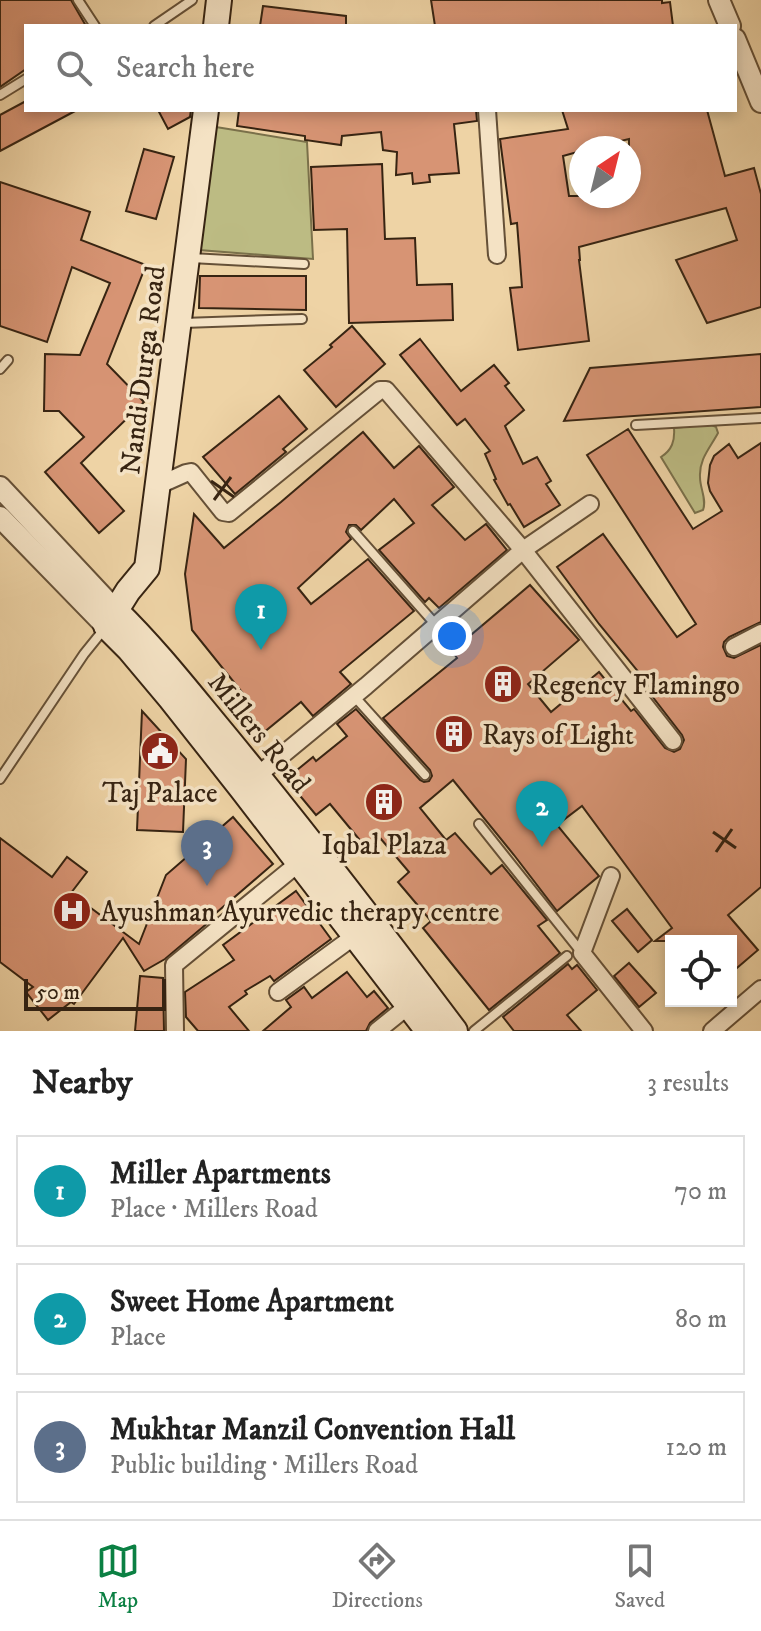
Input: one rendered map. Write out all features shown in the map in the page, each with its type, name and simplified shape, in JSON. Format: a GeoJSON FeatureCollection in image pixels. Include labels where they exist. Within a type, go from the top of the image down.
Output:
{"type":"FeatureCollection","features":[{"type":"Feature","properties":{"kind":"main road"},"geometry":{"type":"LineString","coordinates":[[216,24],[219,0]]}},
{"type":"Feature","properties":{"kind":"main road","name":"Nandi Durga Road"},"geometry":{"type":"LineString","coordinates":[[111,619],[147,568],[206,112]]}},
{"type":"Feature","properties":{"kind":"main road","name":"Millers Road"},"geometry":{"type":"LineString","coordinates":[[111,619],[135,656],[171,699],[250,782],[372,922],[455,1031]]}},
{"type":"Feature","properties":{"kind":"main road","name":"Millers Road"},"geometry":{"type":"LineString","coordinates":[[250,782],[300,862],[428,1031]]}},
{"type":"Feature","properties":{"kind":"street"},"geometry":{"type":"LineString","coordinates":[[719,0],[729,24]]}},
{"type":"Feature","properties":{"kind":"street"},"geometry":{"type":"LineString","coordinates":[[738,52],[761,102]]}},
{"type":"Feature","properties":{"kind":"street"},"geometry":{"type":"LineString","coordinates":[[487,112],[497,255]]}},
{"type":"Feature","properties":{"kind":"street"},"geometry":{"type":"LineString","coordinates":[[157,486],[191,472],[223,512],[229,513],[383,389],[523,550],[673,741]]}},
{"type":"Feature","properties":{"kind":"street","name":"Millers Road"},"geometry":{"type":"LineString","coordinates":[[0,487],[111,619]]}},
{"type":"Feature","properties":{"kind":"street"},"geometry":{"type":"LineString","coordinates":[[250,782],[523,550],[590,504]]}},
{"type":"Feature","properties":{"kind":"street","name":"Millers Road"},"geometry":{"type":"LineString","coordinates":[[0,517],[111,619]]}},
{"type":"Feature","properties":{"kind":"street"},"geometry":{"type":"LineString","coordinates":[[734,647],[761,633]]}},
{"type":"Feature","properties":{"kind":"street"},"geometry":{"type":"LineString","coordinates":[[175,1031],[174,965],[300,862]]}},
{"type":"Feature","properties":{"kind":"street"},"geometry":{"type":"LineString","coordinates":[[611,876],[574,955],[644,1031]]}},
{"type":"Feature","properties":{"kind":"street"},"geometry":{"type":"LineString","coordinates":[[278,992],[356,935]]}},
{"type":"Feature","properties":{"kind":"street"},"geometry":{"type":"LineString","coordinates":[[712,1031],[761,989]]}},
{"type":"Feature","properties":{"kind":"street"},"geometry":{"type":"LineString","coordinates":[[377,1031],[408,1006]]}},
{"type":"Feature","properties":{"kind":"lane"},"geometry":{"type":"LineString","coordinates":[[78,0],[94,24]]}},
{"type":"Feature","properties":{"kind":"lane"},"geometry":{"type":"LineString","coordinates":[[157,24],[192,0]]}},
{"type":"Feature","properties":{"kind":"lane"},"geometry":{"type":"LineString","coordinates":[[0,95],[24,80]]}},
{"type":"Feature","properties":{"kind":"lane"},"geometry":{"type":"LineString","coordinates":[[187,258],[304,264]]}},
{"type":"Feature","properties":{"kind":"lane"},"geometry":{"type":"LineString","coordinates":[[178,323],[302,319]]}},
{"type":"Feature","properties":{"kind":"lane"},"geometry":{"type":"LineString","coordinates":[[0,369],[8,360]]}},
{"type":"Feature","properties":{"kind":"lane"},"geometry":{"type":"LineString","coordinates":[[636,425],[761,418]]}},
{"type":"Feature","properties":{"kind":"lane"},"geometry":{"type":"LineString","coordinates":[[353,531],[436,625]]}},
{"type":"Feature","properties":{"kind":"lane"},"geometry":{"type":"LineString","coordinates":[[0,779],[111,619]]}},
{"type":"Feature","properties":{"kind":"lane"},"geometry":{"type":"LineString","coordinates":[[354,696],[425,775]]}},
{"type":"Feature","properties":{"kind":"lane"},"geometry":{"type":"LineString","coordinates":[[474,1031],[574,955],[479,824]]}},
{"type":"Feature","properties":{"kind":"shaded area"},"geometry":{"type":"Polygon","coordinates":[[[216,127],[307,142],[313,259],[199,250],[216,127]]]}},
{"type":"Feature","properties":{"kind":"shaded area"},"geometry":{"type":"Polygon","coordinates":[[[710,424],[716,427],[718,433],[701,465],[704,506],[703,510],[695,513],[661,457],[672,445],[674,428],[710,424]]]}},
{"type":"Feature","properties":{"kind":"building"},"geometry":{"type":"Polygon","coordinates":[[[0,0],[71,0],[85,24],[24,24],[24,70],[0,87],[0,0]]]}},
{"type":"Feature","properties":{"kind":"building"},"geometry":{"type":"Polygon","coordinates":[[[431,0],[662,0],[662,3],[670,2],[673,24],[435,24],[431,0]]]}},
{"type":"Feature","properties":{"kind":"building"},"geometry":{"type":"Polygon","coordinates":[[[263,6],[346,16],[346,24],[260,24],[263,6]]]}},
{"type":"Feature","properties":{"kind":"building"},"geometry":{"type":"Polygon","coordinates":[[[24,102],[24,112],[73,112],[0,151],[0,115],[24,102]]]}},
{"type":"Feature","properties":{"kind":"building"},"geometry":{"type":"Polygon","coordinates":[[[159,112],[191,112],[190,117],[168,129],[159,112]]]}},
{"type":"Feature","properties":{"kind":"building"},"geometry":{"type":"Polygon","coordinates":[[[239,112],[476,112],[477,121],[454,124],[459,173],[429,175],[430,182],[413,184],[412,173],[396,175],[397,152],[383,150],[381,132],[342,136],[341,145],[237,126],[239,112]]]}},
{"type":"Feature","properties":{"kind":"building"},"geometry":{"type":"Polygon","coordinates":[[[563,112],[708,112],[725,176],[754,168],[761,194],[761,307],[707,323],[676,260],[737,240],[726,208],[579,247],[589,341],[518,350],[510,288],[522,287],[517,223],[511,224],[500,139],[568,129],[563,112]]]}},
{"type":"Feature","properties":{"kind":"building"},"geometry":{"type":"Polygon","coordinates":[[[144,149],[174,157],[156,219],[126,211],[144,149]]]}},
{"type":"Feature","properties":{"kind":"building"},"geometry":{"type":"Polygon","coordinates":[[[382,164],[385,239],[415,238],[417,285],[452,284],[453,320],[349,323],[347,229],[314,230],[311,167],[382,164]]]}},
{"type":"Feature","properties":{"kind":"building"},"geometry":{"type":"Polygon","coordinates":[[[0,182],[90,212],[81,240],[146,265],[107,364],[144,402],[81,463],[124,511],[99,533],[45,472],[84,437],[59,411],[44,411],[45,354],[80,355],[110,283],[72,267],[47,342],[0,326],[0,182]]]}},
{"type":"Feature","properties":{"kind":"building"},"geometry":{"type":"Polygon","coordinates":[[[200,276],[306,276],[306,310],[199,308],[200,276]]]}},
{"type":"Feature","properties":{"kind":"building"},"geometry":{"type":"Polygon","coordinates":[[[352,326],[385,364],[336,407],[304,370],[352,326]]]}},
{"type":"Feature","properties":{"kind":"building"},"geometry":{"type":"Polygon","coordinates":[[[420,339],[461,391],[494,365],[509,383],[505,386],[524,410],[505,426],[523,464],[537,457],[551,481],[546,484],[560,505],[524,527],[494,480],[485,454],[490,451],[465,419],[457,425],[400,355],[420,339]]]}},
{"type":"Feature","properties":{"kind":"building"},"geometry":{"type":"Polygon","coordinates":[[[761,354],[761,407],[564,421],[590,368],[761,354]]]}},
{"type":"Feature","properties":{"kind":"building"},"geometry":{"type":"Polygon","coordinates":[[[279,396],[307,429],[283,449],[286,452],[235,494],[203,457],[279,396]]]}},
{"type":"Feature","properties":{"kind":"building"},"geometry":{"type":"Polygon","coordinates":[[[628,429],[693,529],[722,511],[708,483],[714,456],[729,444],[738,458],[761,443],[761,622],[729,637],[723,647],[727,656],[734,658],[761,645],[761,887],[728,915],[758,950],[737,968],[737,935],[665,935],[665,941],[655,941],[672,928],[582,806],[557,825],[599,876],[557,911],[453,780],[420,808],[446,840],[455,833],[491,874],[502,865],[547,920],[538,926],[560,953],[489,1010],[423,928],[431,921],[398,882],[409,872],[381,839],[368,850],[330,804],[316,815],[286,779],[313,757],[316,761],[347,736],[337,724],[356,709],[420,780],[429,781],[432,776],[430,770],[383,718],[457,658],[452,651],[530,585],[579,640],[528,684],[551,712],[599,672],[665,748],[674,752],[680,749],[684,740],[682,735],[652,696],[655,694],[557,567],[603,534],[677,637],[696,624],[587,455],[628,429]]]}},
{"type":"Feature","properties":{"kind":"building"},"geometry":{"type":"Polygon","coordinates":[[[363,432],[394,468],[419,446],[454,487],[432,505],[465,540],[486,524],[507,550],[439,608],[429,598],[425,602],[379,550],[414,523],[394,499],[361,530],[356,525],[349,525],[346,532],[351,539],[298,588],[311,604],[368,559],[414,611],[340,672],[351,684],[313,716],[301,702],[263,733],[247,713],[254,707],[192,630],[185,574],[194,514],[224,548],[363,432]]]}},
{"type":"Feature","properties":{"kind":"building"},"geometry":{"type":"Polygon","coordinates":[[[142,711],[186,759],[183,832],[137,830],[142,711]]]}},
{"type":"Feature","properties":{"kind":"building"},"geometry":{"type":"Polygon","coordinates":[[[233,817],[273,864],[165,959],[144,971],[123,938],[74,1004],[71,1002],[48,1020],[26,992],[33,987],[0,962],[0,838],[52,877],[67,857],[87,872],[71,893],[139,944],[166,875],[233,817]]]}},
{"type":"Feature","properties":{"kind":"building"},"geometry":{"type":"Polygon","coordinates":[[[296,891],[331,939],[274,981],[270,976],[245,991],[247,994],[229,1007],[249,1031],[198,1031],[186,1017],[185,992],[234,960],[223,945],[296,891]]]}},
{"type":"Feature","properties":{"kind":"building"},"geometry":{"type":"Polygon","coordinates":[[[627,909],[652,940],[638,952],[612,921],[627,909]]]}},
{"type":"Feature","properties":{"kind":"building"},"geometry":{"type":"Polygon","coordinates":[[[629,963],[656,993],[639,1007],[614,976],[629,963]]]}},
{"type":"Feature","properties":{"kind":"building"},"geometry":{"type":"Polygon","coordinates":[[[568,964],[572,969],[577,965],[597,990],[567,1015],[581,1031],[514,1031],[503,1017],[568,964]]]}},
{"type":"Feature","properties":{"kind":"building"},"geometry":{"type":"Polygon","coordinates":[[[347,972],[367,997],[374,991],[388,1008],[370,1023],[366,1031],[263,1031],[291,1007],[286,1000],[304,987],[312,998],[347,972]]]}},
{"type":"Feature","properties":{"kind":"building"},"geometry":{"type":"Polygon","coordinates":[[[140,976],[163,978],[164,1031],[135,1031],[140,976]]]}},
{"type":"Feature","properties":{"kind":"place","name":"Miller Apartments"},"geometry":{"type":"Point","coordinates":[261,650]}},
{"type":"Feature","properties":{"kind":"place","name":"Regency Flamingo"},"geometry":{"type":"Point","coordinates":[503,684]}},
{"type":"Feature","properties":{"kind":"place","name":"Rays of Light"},"geometry":{"type":"Point","coordinates":[454,734]}},
{"type":"Feature","properties":{"kind":"place","name":"Taj Palace"},"geometry":{"type":"Point","coordinates":[160,751]}},
{"type":"Feature","properties":{"kind":"place","name":"Iqbal Plaza"},"geometry":{"type":"Point","coordinates":[384,802]}},
{"type":"Feature","properties":{"kind":"place","name":"Sweet Home Apartment"},"geometry":{"type":"Point","coordinates":[542,847]}},
{"type":"Feature","properties":{"kind":"place","name":"Mukhtar Manzil Convention Hall"},"geometry":{"type":"Point","coordinates":[207,886]}},
{"type":"Feature","properties":{"kind":"place","name":"Ayushman Ayurvedic therapy centre"},"geometry":{"type":"Point","coordinates":[72,911]}}]}
